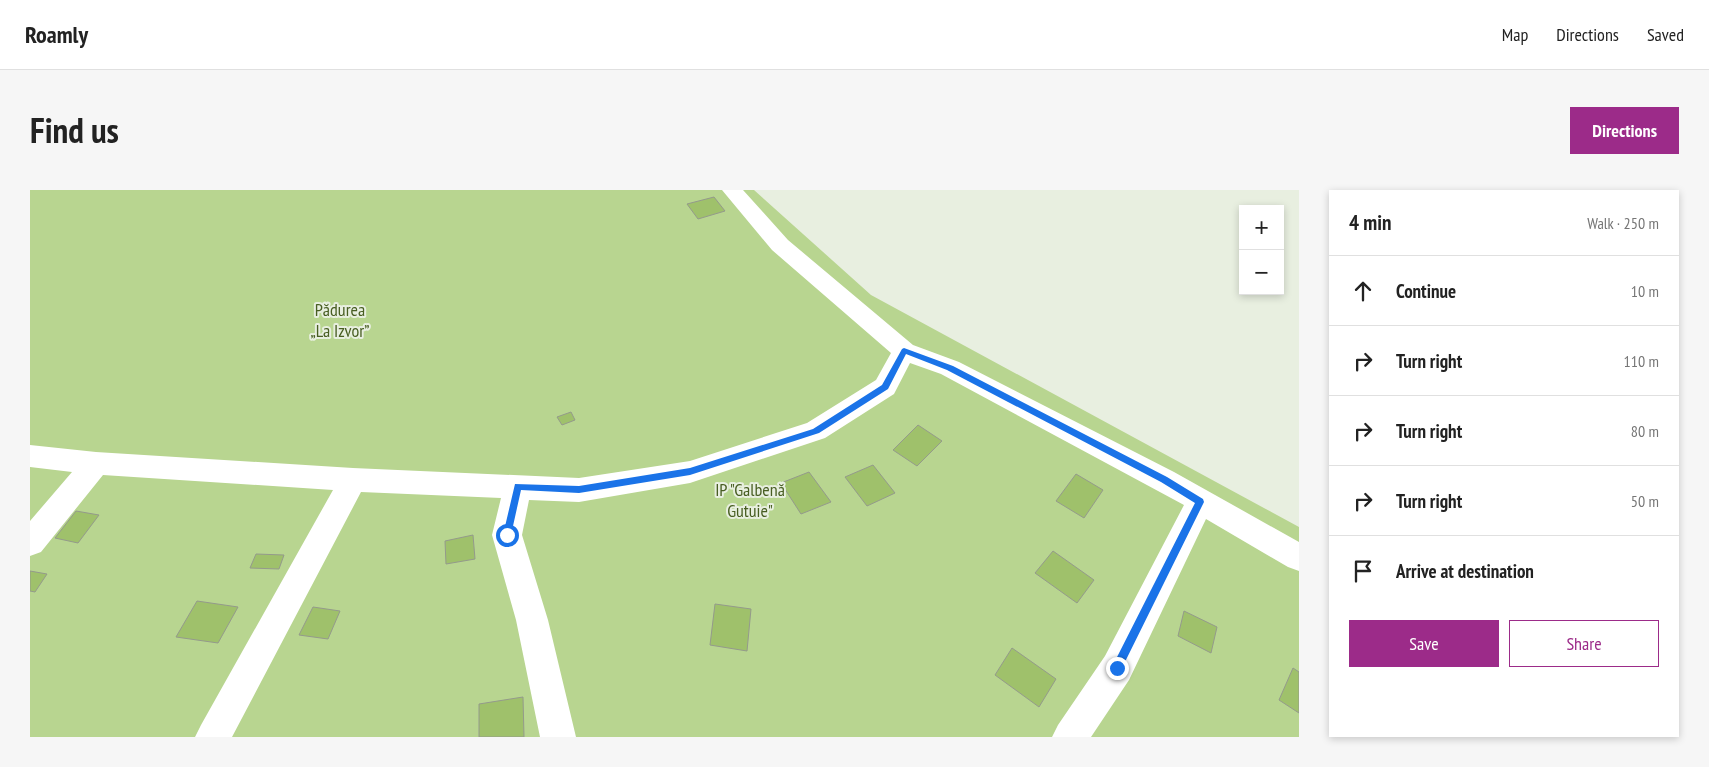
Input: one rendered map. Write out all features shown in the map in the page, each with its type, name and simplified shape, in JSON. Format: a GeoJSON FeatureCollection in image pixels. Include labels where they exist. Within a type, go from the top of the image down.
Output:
{"type":"FeatureCollection","features":[{"type":"Feature","properties":{"kind":"street"},"geometry":{"type":"LineString","coordinates":[[732,190],[780,245],[904,351],[950,368],[1164,480],[1299,557]]}},
{"type":"Feature","properties":{"kind":"street"},"geometry":{"type":"LineString","coordinates":[[30,456],[96,463],[353,480],[579,490],[690,472],[816,431],[885,387],[904,351]]}},
{"type":"Feature","properties":{"kind":"street"},"geometry":{"type":"LineString","coordinates":[[30,543],[96,463]]}},
{"type":"Feature","properties":{"kind":"street"},"geometry":{"type":"LineString","coordinates":[[213,737],[353,480]]}},
{"type":"Feature","properties":{"kind":"street"},"geometry":{"type":"LineString","coordinates":[[518,487],[507,535],[532,620],[558,737]]}},
{"type":"Feature","properties":{"kind":"street"},"geometry":{"type":"LineString","coordinates":[[1070,737],[1117,668],[1200,502]]}},
{"type":"Feature","properties":{"kind":"green space","name":"IP \"Galbenă Gutuie\""},"geometry":{"type":"Polygon","coordinates":[[[30,190],[754,190],[871,295],[1299,527],[1299,737],[30,737],[30,190]]]}},
{"type":"Feature","properties":{"kind":"building"},"geometry":{"type":"Polygon","coordinates":[[[714,197],[725,211],[698,219],[687,204],[714,197]]]}},
{"type":"Feature","properties":{"kind":"building"},"geometry":{"type":"Polygon","coordinates":[[[571,412],[575,420],[562,425],[557,417],[571,412]]]}},
{"type":"Feature","properties":{"kind":"building"},"geometry":{"type":"Polygon","coordinates":[[[918,425],[942,441],[917,466],[893,450],[918,425]]]}},
{"type":"Feature","properties":{"kind":"building"},"geometry":{"type":"Polygon","coordinates":[[[873,465],[895,493],[867,506],[845,477],[873,465]]]}},
{"type":"Feature","properties":{"kind":"building"},"geometry":{"type":"Polygon","coordinates":[[[809,472],[831,502],[801,514],[781,483],[809,472]]]}},
{"type":"Feature","properties":{"kind":"building"},"geometry":{"type":"Polygon","coordinates":[[[1076,474],[1103,490],[1084,518],[1056,501],[1076,474]]]}},
{"type":"Feature","properties":{"kind":"building"},"geometry":{"type":"Polygon","coordinates":[[[76,511],[99,515],[78,543],[55,538],[76,511]]]}},
{"type":"Feature","properties":{"kind":"building"},"geometry":{"type":"Polygon","coordinates":[[[473,535],[475,559],[446,564],[445,541],[473,535]]]}},
{"type":"Feature","properties":{"kind":"building"},"geometry":{"type":"Polygon","coordinates":[[[1053,551],[1094,580],[1077,603],[1035,573],[1053,551]]]}},
{"type":"Feature","properties":{"kind":"building"},"geometry":{"type":"Polygon","coordinates":[[[256,554],[284,555],[279,569],[250,568],[256,554]]]}},
{"type":"Feature","properties":{"kind":"building"},"geometry":{"type":"Polygon","coordinates":[[[30,571],[47,574],[35,592],[30,591],[30,571]]]}},
{"type":"Feature","properties":{"kind":"building"},"geometry":{"type":"Polygon","coordinates":[[[197,601],[238,607],[218,643],[176,637],[197,601]]]}},
{"type":"Feature","properties":{"kind":"building"},"geometry":{"type":"Polygon","coordinates":[[[715,604],[751,609],[747,651],[710,645],[715,604]]]}},
{"type":"Feature","properties":{"kind":"building"},"geometry":{"type":"Polygon","coordinates":[[[313,607],[340,611],[328,639],[299,635],[313,607]]]}},
{"type":"Feature","properties":{"kind":"building"},"geometry":{"type":"Polygon","coordinates":[[[1184,611],[1217,627],[1211,653],[1178,636],[1184,611]]]}},
{"type":"Feature","properties":{"kind":"building"},"geometry":{"type":"Polygon","coordinates":[[[1012,648],[1056,679],[1039,707],[995,675],[1012,648]]]}},
{"type":"Feature","properties":{"kind":"building"},"geometry":{"type":"Polygon","coordinates":[[[1293,668],[1299,672],[1299,713],[1279,700],[1293,668]]]}},
{"type":"Feature","properties":{"kind":"building"},"geometry":{"type":"Polygon","coordinates":[[[523,697],[524,737],[479,737],[479,704],[523,697]]]}},
{"type":"Feature","properties":{"kind":"route"},"geometry":{"type":"LineString","coordinates":[[507,535],[518,487],[579,490],[690,472],[816,431],[885,387],[904,351],[950,368],[1164,480],[1200,502],[1117,668]]}},
{"type":"Feature","properties":{"kind":"park label","name":"Pădurea „La Izvor”"},"geometry":{"type":"Point","coordinates":[340,319]}}]}
